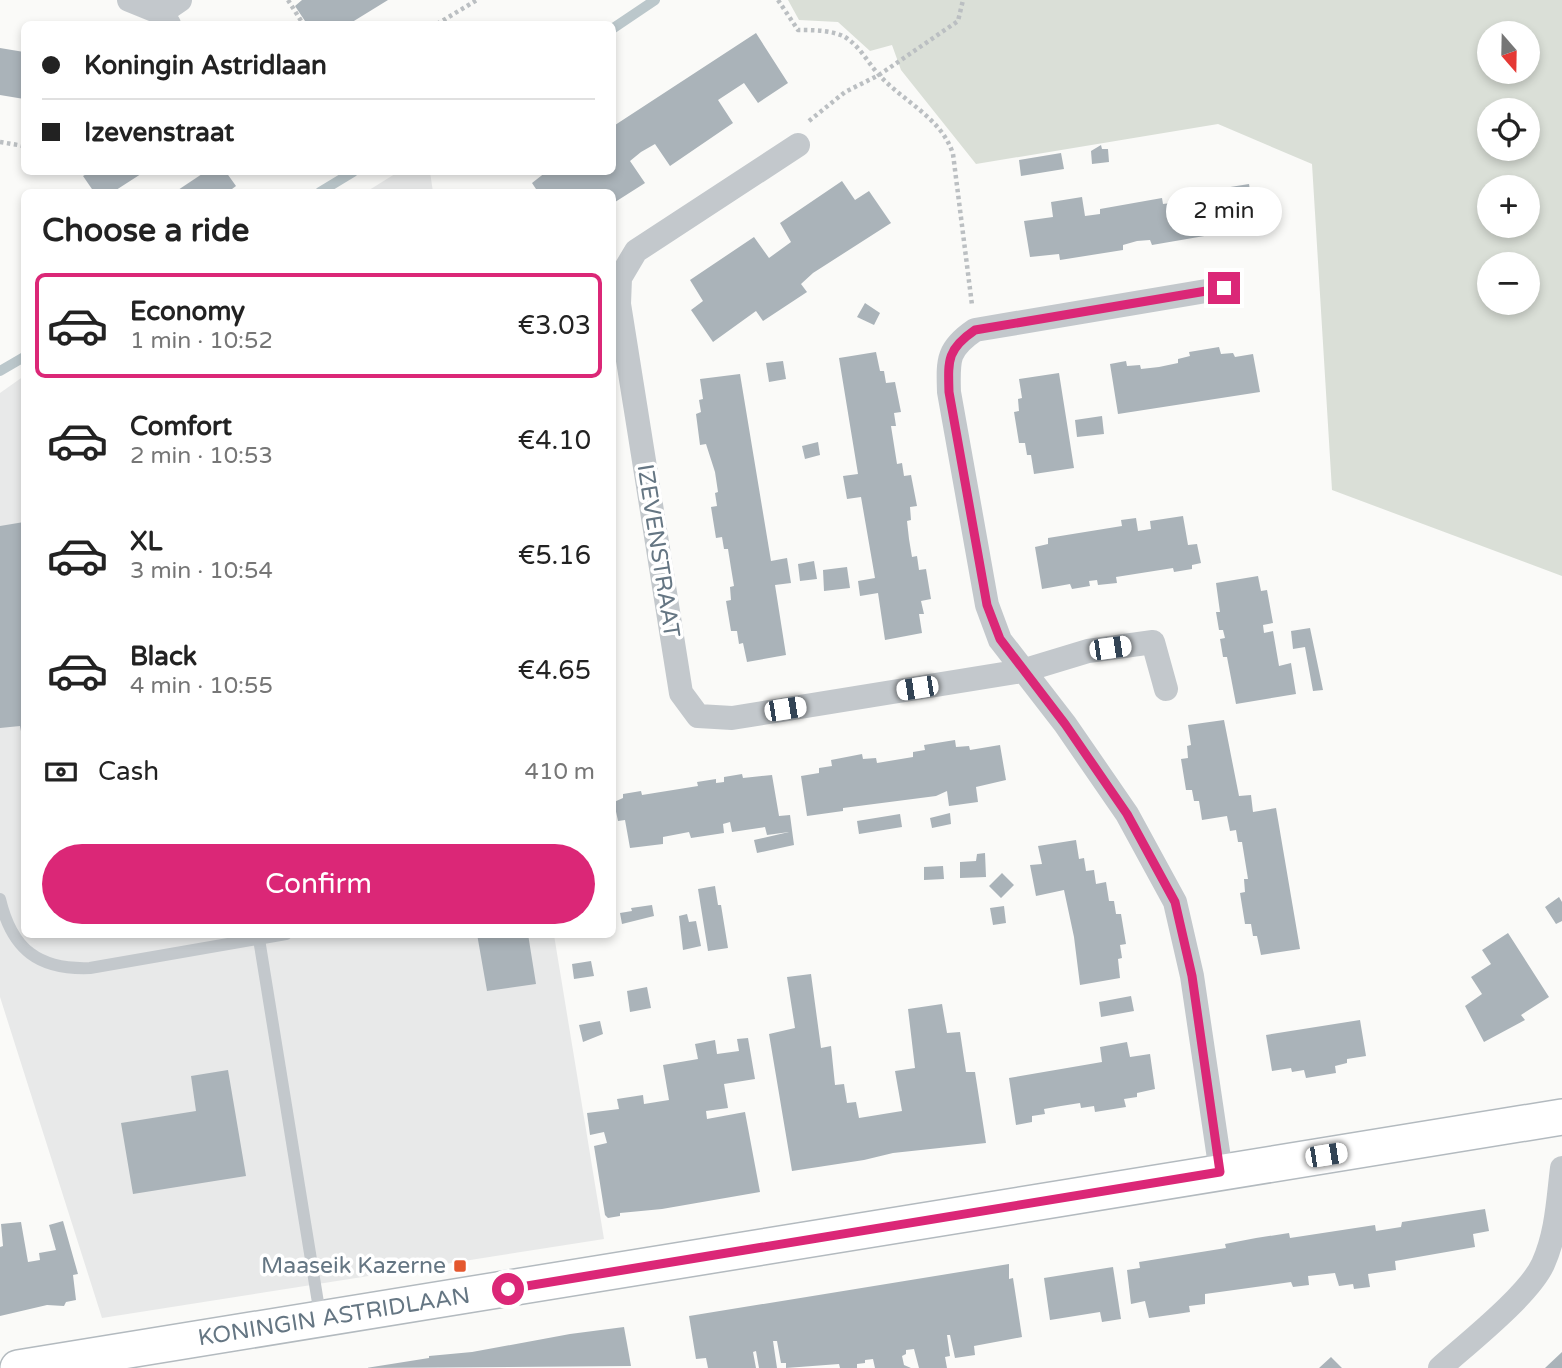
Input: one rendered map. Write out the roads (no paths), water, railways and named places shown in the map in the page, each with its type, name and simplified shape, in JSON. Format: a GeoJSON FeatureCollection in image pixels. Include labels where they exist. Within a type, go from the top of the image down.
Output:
{"type":"FeatureCollection","features":[{"type":"Feature","properties":{"kind":"main road","name":"KONINGIN ASTRIDLAAN"},"geometry":{"type":"LineString","coordinates":[[18,1368],[1562,1117]]}},
{"type":"Feature","properties":{"kind":"street"},"geometry":{"type":"LineString","coordinates":[[129,0],[170,13]]}},
{"type":"Feature","properties":{"kind":"street","name":"IZEVENSTRAAT"},"geometry":{"type":"LineString","coordinates":[[798,145],[636,251],[621,278],[619,304],[681,693],[698,716],[732,718],[1022,671],[1088,651],[1153,642],[1166,689]]}},
{"type":"Feature","properties":{"kind":"street"},"geometry":{"type":"LineString","coordinates":[[1220,1172],[1192,976],[1175,902],[1127,814],[1065,724],[1000,639],[987,605],[949,392],[948,362],[958,342],[975,330],[1224,288]]}},
{"type":"Feature","properties":{"kind":"street"},"geometry":{"type":"LineString","coordinates":[[1440,1368],[1520,1294],[1543,1266],[1555,1227],[1562,1168]]}},
{"type":"Feature","properties":{"kind":"lane"},"geometry":{"type":"LineString","coordinates":[[0,900],[9,929],[26,950],[38,960],[69,969],[90,968],[264,938]]}},
{"type":"Feature","properties":{"kind":"lane"},"geometry":{"type":"LineString","coordinates":[[259,939],[320,1319]]}},
{"type":"Feature","properties":{"kind":"waterway"},"geometry":{"type":"LineString","coordinates":[[616,26],[655,0]]}},
{"type":"Feature","properties":{"kind":"waterway"},"geometry":{"type":"LineString","coordinates":[[325,189],[348,175]]}},
{"type":"Feature","properties":{"kind":"waterway"},"geometry":{"type":"LineString","coordinates":[[0,371],[21,359]]}},
{"type":"Feature","properties":{"kind":"place","name":"Maaseik Kazerne"},"geometry":{"type":"Point","coordinates":[460,1266]}}]}
